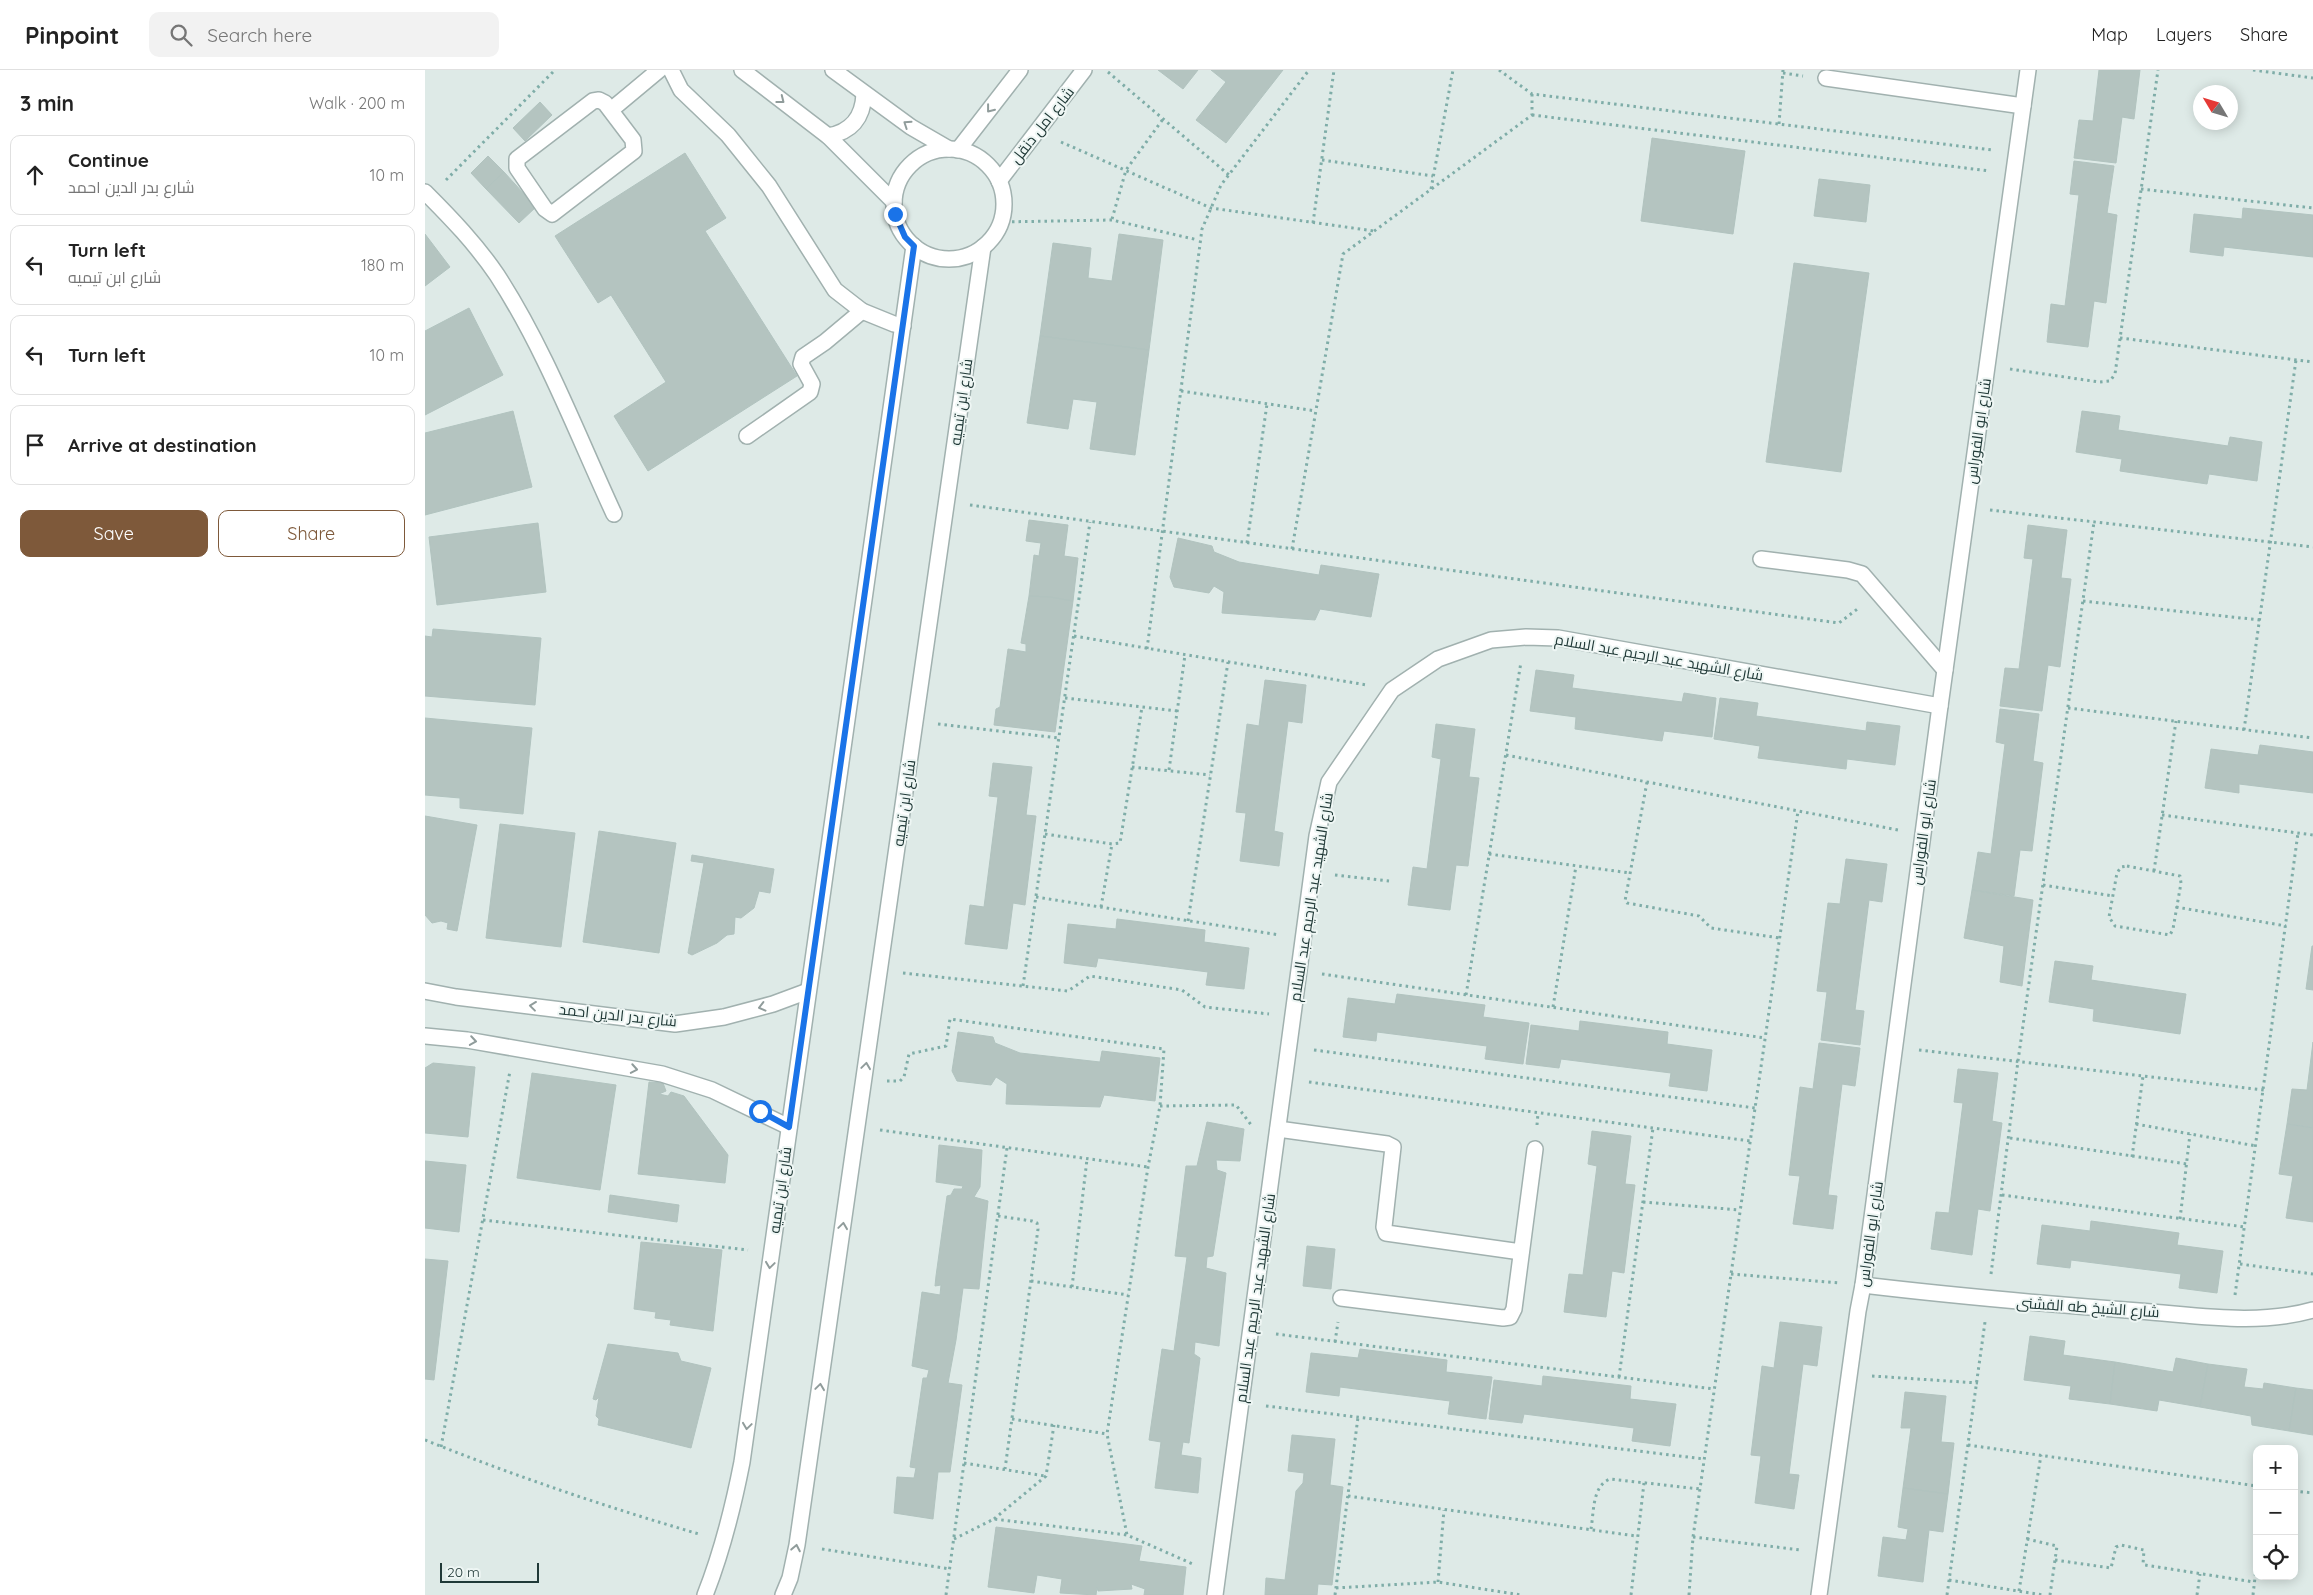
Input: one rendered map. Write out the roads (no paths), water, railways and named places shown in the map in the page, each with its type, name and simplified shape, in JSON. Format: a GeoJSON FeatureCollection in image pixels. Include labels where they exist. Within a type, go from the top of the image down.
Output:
{"type":"FeatureCollection","features":[{"type":"Feature","properties":{"kind":"street"},"geometry":{"type":"LineString","coordinates":[[611,110],[659,70]]}},
{"type":"Feature","properties":{"kind":"street"},"geometry":{"type":"LineString","coordinates":[[671,70],[681,90],[728,135],[769,186],[835,290],[862,310],[903,326]]}},
{"type":"Feature","properties":{"kind":"street"},"geometry":{"type":"LineString","coordinates":[[742,70],[828,136],[894,202]]}},
{"type":"Feature","properties":{"kind":"street"},"geometry":{"type":"LineString","coordinates":[[833,70],[911,127],[953,150],[982,160],[999,180],[1004,206],[1002,219],[991,240],[983,247],[964,257],[943,259],[932,257],[914,246],[899,226],[894,202],[901,179],[916,161],[931,152],[953,150],[1020,70]]}},
{"type":"Feature","properties":{"kind":"street","name":"شارع امل دنقل"},"geometry":{"type":"LineString","coordinates":[[999,180],[1085,70]]}},
{"type":"Feature","properties":{"kind":"street","name":"شارع ابو الفوراس"},"geometry":{"type":"LineString","coordinates":[[1819,1595],[1863,1286],[1940,706],[2028,70]]}},
{"type":"Feature","properties":{"kind":"street"},"geometry":{"type":"LineString","coordinates":[[1826,78],[2023,106]]}},
{"type":"Feature","properties":{"kind":"street"},"geometry":{"type":"LineString","coordinates":[[828,136],[840,134],[851,127],[858,118],[863,106],[864,94]]}},
{"type":"Feature","properties":{"kind":"street"},"geometry":{"type":"LineString","coordinates":[[593,101],[603,101],[611,110],[633,140],[635,147],[632,154],[553,214],[548,212],[517,168],[517,159],[593,101]]}},
{"type":"Feature","properties":{"kind":"street"},"geometry":{"type":"LineString","coordinates":[[427,194],[462,228],[506,292],[534,343],[614,514]]}},
{"type":"Feature","properties":{"kind":"street","name":"شارع ابن تيميه"},"geometry":{"type":"LineString","coordinates":[[705,1595],[724,1541],[742,1462],[914,246]]}},
{"type":"Feature","properties":{"kind":"street","name":"شارع ابن تيميه"},"geometry":{"type":"LineString","coordinates":[[783,1595],[790,1578],[797,1545],[983,247]]}},
{"type":"Feature","properties":{"kind":"street"},"geometry":{"type":"LineString","coordinates":[[747,436],[810,392],[812,384],[801,364],[803,357],[825,342],[862,310]]}},
{"type":"Feature","properties":{"kind":"street"},"geometry":{"type":"LineString","coordinates":[[1761,559],[1848,570],[1862,574],[1945,670]]}},
{"type":"Feature","properties":{"kind":"street","name":"شارع الشهيد عبد الرحيم عبد السلام"},"geometry":{"type":"LineString","coordinates":[[1215,1595],[1317,836],[1329,782],[1392,690],[1438,659],[1491,640],[1525,637],[1558,638],[1940,706]]}},
{"type":"Feature","properties":{"kind":"street","name":"شارع بدر الدين احمد"},"geometry":{"type":"LineString","coordinates":[[425,991],[456,997],[675,1024],[733,1015],[773,1004],[808,991]]}},
{"type":"Feature","properties":{"kind":"street"},"geometry":{"type":"LineString","coordinates":[[425,1036],[467,1040],[663,1074],[712,1090],[789,1127]]}},
{"type":"Feature","properties":{"kind":"street"},"geometry":{"type":"LineString","coordinates":[[1278,1129],[1387,1144],[1393,1147],[1384,1227],[1386,1233],[1521,1252]]}},
{"type":"Feature","properties":{"kind":"street"},"geometry":{"type":"LineString","coordinates":[[1341,1298],[1503,1318],[1510,1317],[1514,1309],[1535,1149]]}},
{"type":"Feature","properties":{"kind":"street","name":"شارع الشيخ طه الفشنى"},"geometry":{"type":"LineString","coordinates":[[1863,1286],[1988,1299],[2231,1318],[2300,1314],[2313,1310]]}}]}
